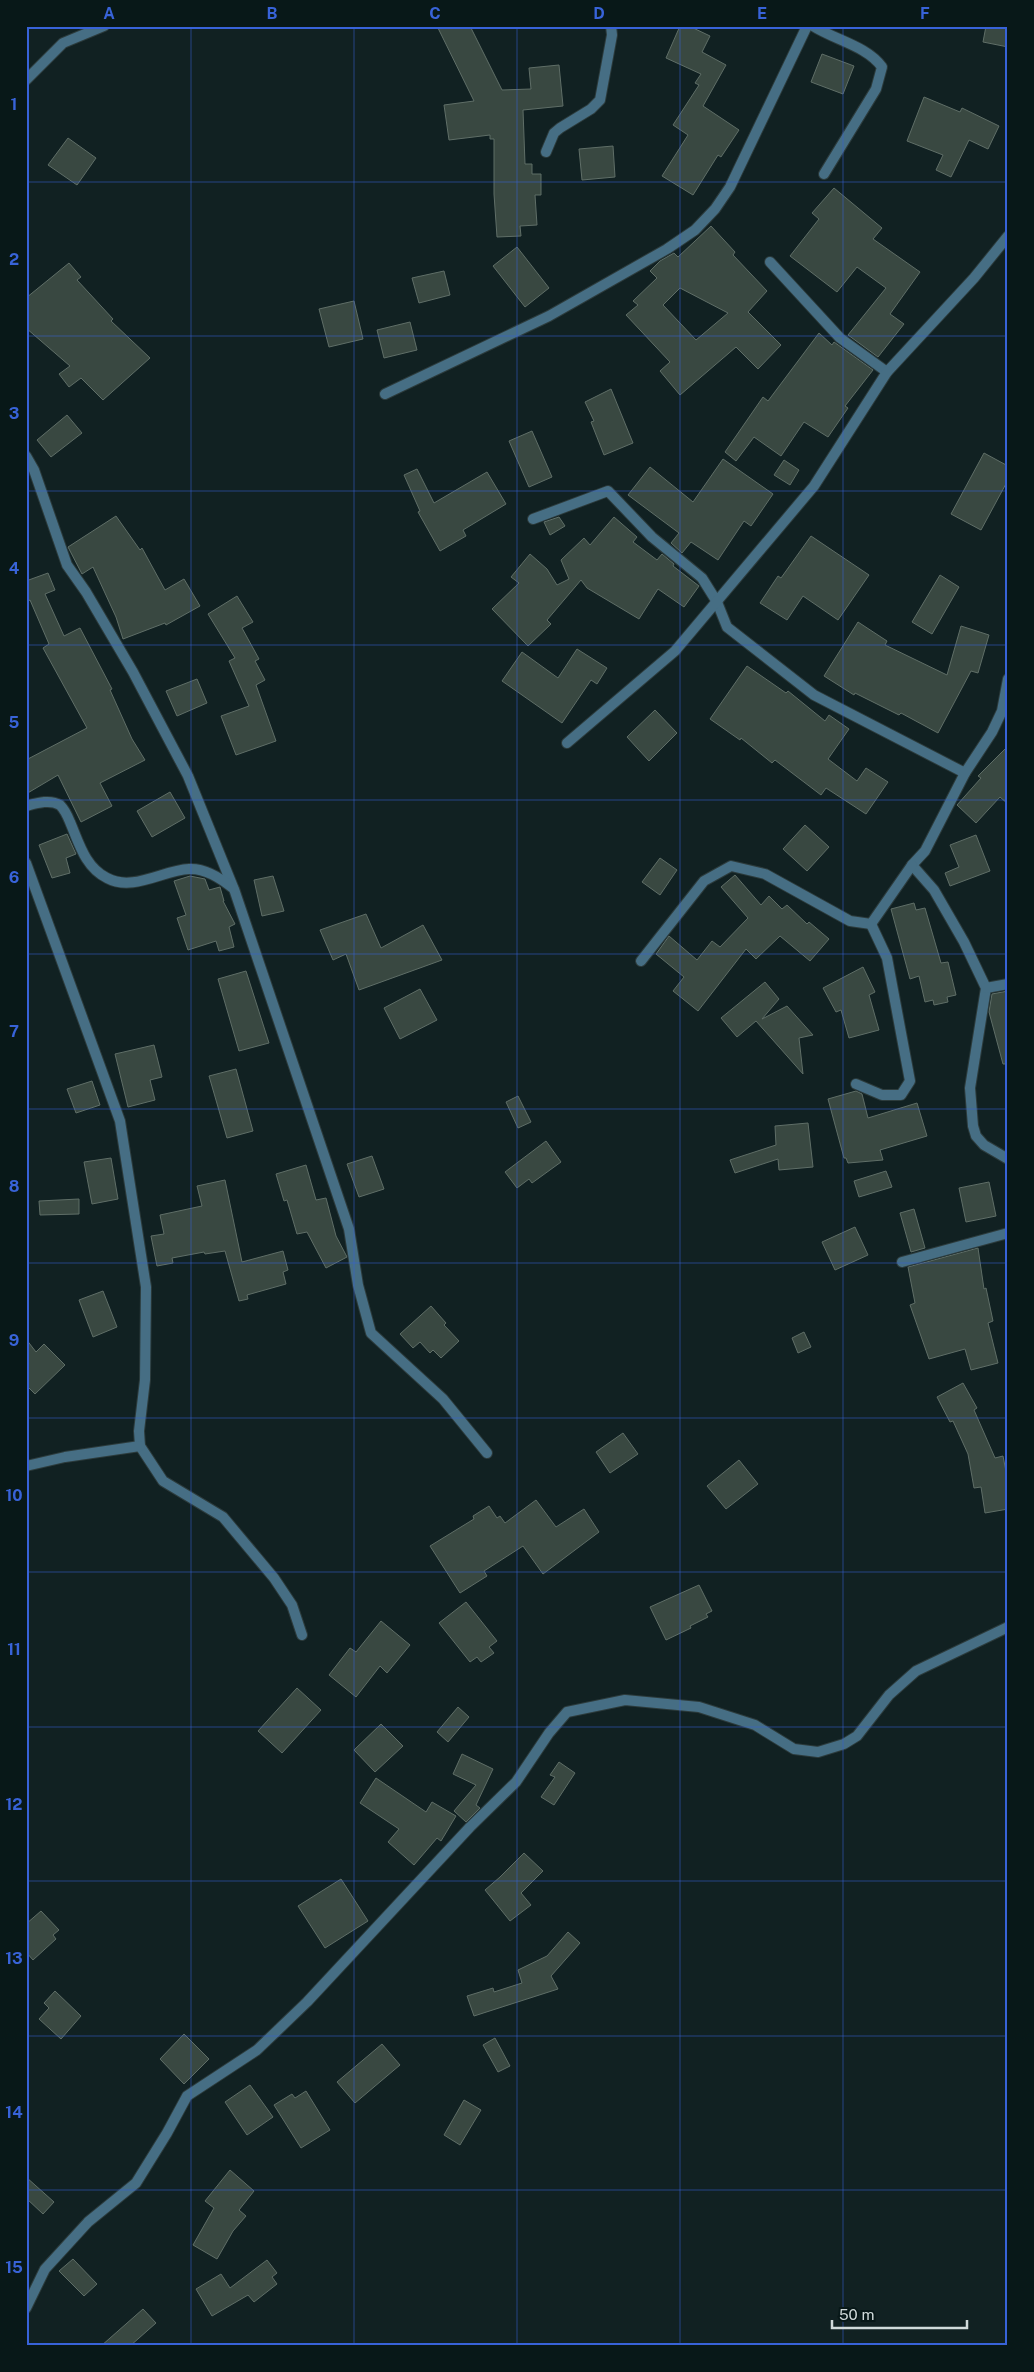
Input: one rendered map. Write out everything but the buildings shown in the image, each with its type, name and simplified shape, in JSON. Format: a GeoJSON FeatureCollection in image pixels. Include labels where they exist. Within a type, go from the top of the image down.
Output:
{"type":"FeatureCollection","features":[{"type":"Feature","properties":{"kind":"street"},"geometry":{"type":"LineString","coordinates":[[79,26],[87,34]]}},
{"type":"Feature","properties":{"kind":"street"},"geometry":{"type":"LineString","coordinates":[[26,80],[63,44],[104,26]]}},
{"type":"Feature","properties":{"kind":"street"},"geometry":{"type":"LineString","coordinates":[[546,152],[554,134],[560,128],[591,109],[600,100],[612,35],[611,26]]}},
{"type":"Feature","properties":{"kind":"street"},"geometry":{"type":"LineString","coordinates":[[385,394],[549,316],[667,249],[695,230],[715,210],[730,187],[807,26]]}},
{"type":"Feature","properties":{"kind":"street"},"geometry":{"type":"LineString","coordinates":[[813,26],[874,56],[882,67],[876,89],[824,174]]}},
{"type":"Feature","properties":{"kind":"street"},"geometry":{"type":"LineString","coordinates":[[568,743],[675,651],[814,486],[887,372],[974,278],[1008,236]]}},
{"type":"Feature","properties":{"kind":"street"},"geometry":{"type":"LineString","coordinates":[[770,262],[840,338],[887,372]]}},
{"type":"Feature","properties":{"kind":"street"},"geometry":{"type":"LineString","coordinates":[[26,456],[34,470],[66,565],[86,592],[133,672],[188,776],[234,889],[350,1229],[358,1285],[371,1333],[443,1399],[487,1453]]}},
{"type":"Feature","properties":{"kind":"street"},"geometry":{"type":"LineString","coordinates":[[533,520],[608,491],[652,537],[702,578],[717,602],[727,627],[814,695],[965,773]]}},
{"type":"Feature","properties":{"kind":"street"},"geometry":{"type":"LineString","coordinates":[[871,924],[912,865],[925,851],[965,773],[992,732],[1002,711],[1008,679]]}},
{"type":"Feature","properties":{"kind":"street"},"geometry":{"type":"LineString","coordinates":[[26,806],[47,801],[60,806],[67,815],[89,864],[95,872],[110,880],[128,882],[150,880],[189,869],[204,871],[222,879],[234,889]]}},
{"type":"Feature","properties":{"kind":"street"},"geometry":{"type":"LineString","coordinates":[[26,863],[120,1121],[146,1287],[145,1380],[139,1431],[140,1446],[163,1481],[223,1517],[274,1578],[288,1598],[302,1635]]}},
{"type":"Feature","properties":{"kind":"street"},"geometry":{"type":"LineString","coordinates":[[912,865],[934,890],[964,942],[986,988],[970,1088],[973,1126],[976,1136],[984,1145],[1008,1160]]}},
{"type":"Feature","properties":{"kind":"street"},"geometry":{"type":"LineString","coordinates":[[641,961],[704,881],[731,866],[765,874],[850,920],[871,924]]}},
{"type":"Feature","properties":{"kind":"street"},"geometry":{"type":"LineString","coordinates":[[856,1084],[882,1095],[901,1095],[910,1081],[887,958],[871,924]]}},
{"type":"Feature","properties":{"kind":"street"},"geometry":{"type":"LineString","coordinates":[[986,988],[1008,984]]}},
{"type":"Feature","properties":{"kind":"street"},"geometry":{"type":"LineString","coordinates":[[902,1262],[1008,1233]]}},
{"type":"Feature","properties":{"kind":"street"},"geometry":{"type":"LineString","coordinates":[[26,1466],[65,1457],[140,1446]]}},
{"type":"Feature","properties":{"kind":"street"},"geometry":{"type":"LineString","coordinates":[[26,2308],[45,2269],[88,2222],[136,2183],[187,2096],[257,2050],[307,2002],[470,1827],[516,1782],[538,1748],[567,1712],[626,1700],[699,1707],[755,1725],[794,1749],[818,1752],[844,1744],[857,1736],[889,1696],[916,1671],[1008,1627]]}}]}
